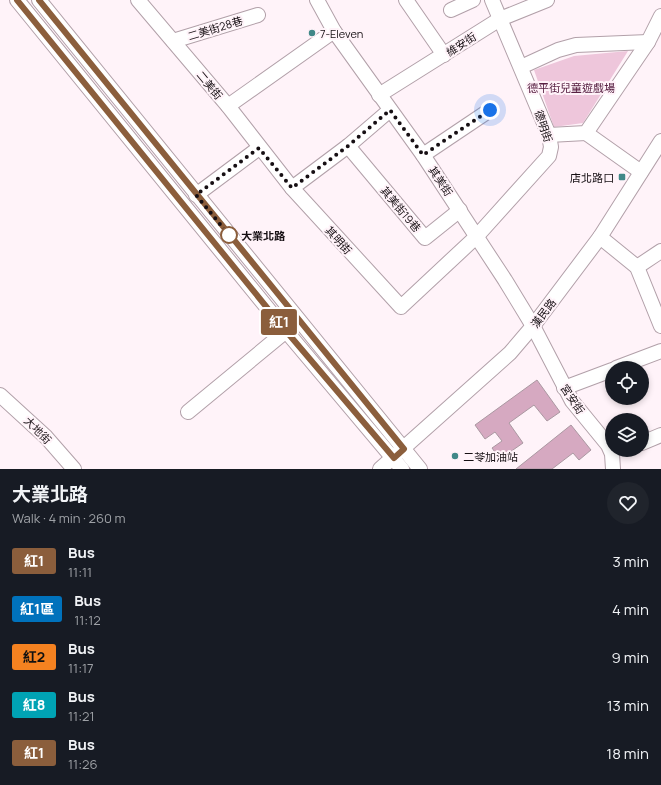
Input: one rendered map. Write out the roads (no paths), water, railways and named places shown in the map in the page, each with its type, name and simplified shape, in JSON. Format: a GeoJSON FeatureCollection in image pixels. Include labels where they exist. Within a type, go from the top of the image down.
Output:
{"type":"FeatureCollection","features":[{"type":"Feature","properties":{"kind":"street"},"geometry":{"type":"LineString","coordinates":[[17,0],[286,331],[397,461],[420,469]]}},
{"type":"Feature","properties":{"kind":"street","name":"二美街"},"geometry":{"type":"LineString","coordinates":[[138,0],[228,106],[334,31]]}},
{"type":"Feature","properties":{"kind":"street","name":"其美街"},"geometry":{"type":"LineString","coordinates":[[317,0],[334,31],[423,155],[460,210],[533,326]]}},
{"type":"Feature","properties":{"kind":"street"},"geometry":{"type":"LineString","coordinates":[[406,0],[444,55]]}},
{"type":"Feature","properties":{"kind":"street"},"geometry":{"type":"LineString","coordinates":[[451,10],[473,0]]}},
{"type":"Feature","properties":{"kind":"street","name":"德明街"},"geometry":{"type":"LineString","coordinates":[[477,236],[548,156],[551,147],[549,135],[492,0]]}},
{"type":"Feature","properties":{"kind":"street","name":"維安街"},"geometry":{"type":"LineString","coordinates":[[379,95],[500,19],[547,0]]}},
{"type":"Feature","properties":{"kind":"street"},"geometry":{"type":"LineString","coordinates":[[43,1],[196,195],[397,461]]}},
{"type":"Feature","properties":{"kind":"street","name":"二美街28巷"},"geometry":{"type":"LineString","coordinates":[[172,41],[258,15]]}},
{"type":"Feature","properties":{"kind":"street"},"geometry":{"type":"LineString","coordinates":[[586,133],[648,42],[661,16]]}},
{"type":"Feature","properties":{"kind":"street"},"geometry":{"type":"LineString","coordinates":[[521,67],[558,50],[576,45],[648,42]]}},
{"type":"Feature","properties":{"kind":"street"},"geometry":{"type":"LineString","coordinates":[[228,106],[259,148],[292,188],[348,146],[390,110]]}},
{"type":"Feature","properties":{"kind":"street"},"geometry":{"type":"LineString","coordinates":[[423,155],[490,110]]}},
{"type":"Feature","properties":{"kind":"street"},"geometry":{"type":"LineString","coordinates":[[549,135],[586,133],[641,172]]}},
{"type":"Feature","properties":{"kind":"street","name":"漢民路"},"geometry":{"type":"LineString","coordinates":[[380,469],[397,461],[510,353],[533,326],[600,236],[661,141]]}},
{"type":"Feature","properties":{"kind":"street","name":"其美街19巷"},"geometry":{"type":"LineString","coordinates":[[348,146],[425,238],[460,210]]}},
{"type":"Feature","properties":{"kind":"street"},"geometry":{"type":"LineString","coordinates":[[196,195],[259,148]]}},
{"type":"Feature","properties":{"kind":"street","name":"其明街"},"geometry":{"type":"LineString","coordinates":[[292,188],[401,307],[477,236]]}},
{"type":"Feature","properties":{"kind":"street"},"geometry":{"type":"LineString","coordinates":[[600,236],[637,267],[661,326]]}},
{"type":"Feature","properties":{"kind":"street"},"geometry":{"type":"LineString","coordinates":[[637,267],[661,251]]}},
{"type":"Feature","properties":{"kind":"street","name":"宮安街"},"geometry":{"type":"LineString","coordinates":[[533,326],[572,401],[605,441]]}},
{"type":"Feature","properties":{"kind":"street"},"geometry":{"type":"LineString","coordinates":[[188,412],[286,331]]}},
{"type":"Feature","properties":{"kind":"street"},"geometry":{"type":"LineString","coordinates":[[635,361],[661,351]]}},
{"type":"Feature","properties":{"kind":"street"},"geometry":{"type":"LineString","coordinates":[[564,388],[605,373]]}},
{"type":"Feature","properties":{"kind":"street","name":"大地街"},"geometry":{"type":"LineString","coordinates":[[0,394],[46,437],[74,469]]}},
{"type":"Feature","properties":{"kind":"street"},"geometry":{"type":"LineString","coordinates":[[649,440],[661,435]]}},
{"type":"Feature","properties":{"kind":"street","name":"宮安街"},"geometry":{"type":"LineString","coordinates":[[613,469],[617,457]]}},
{"type":"Feature","properties":{"kind":"place","name":"7-Eleven"},"geometry":{"type":"Point","coordinates":[312,33]}},
{"type":"Feature","properties":{"kind":"place","name":"店北路口"},"geometry":{"type":"Point","coordinates":[622,177]}},
{"type":"Feature","properties":{"kind":"place","name":"大業北路"},"geometry":{"type":"Point","coordinates":[229,235]}},
{"type":"Feature","properties":{"kind":"place","name":"二苓加油站"},"geometry":{"type":"Point","coordinates":[455,456]}},
{"type":"Feature","properties":{"kind":"park label","name":"德平街兒童遊戲場"},"geometry":{"type":"Point","coordinates":[571,87]}}]}
